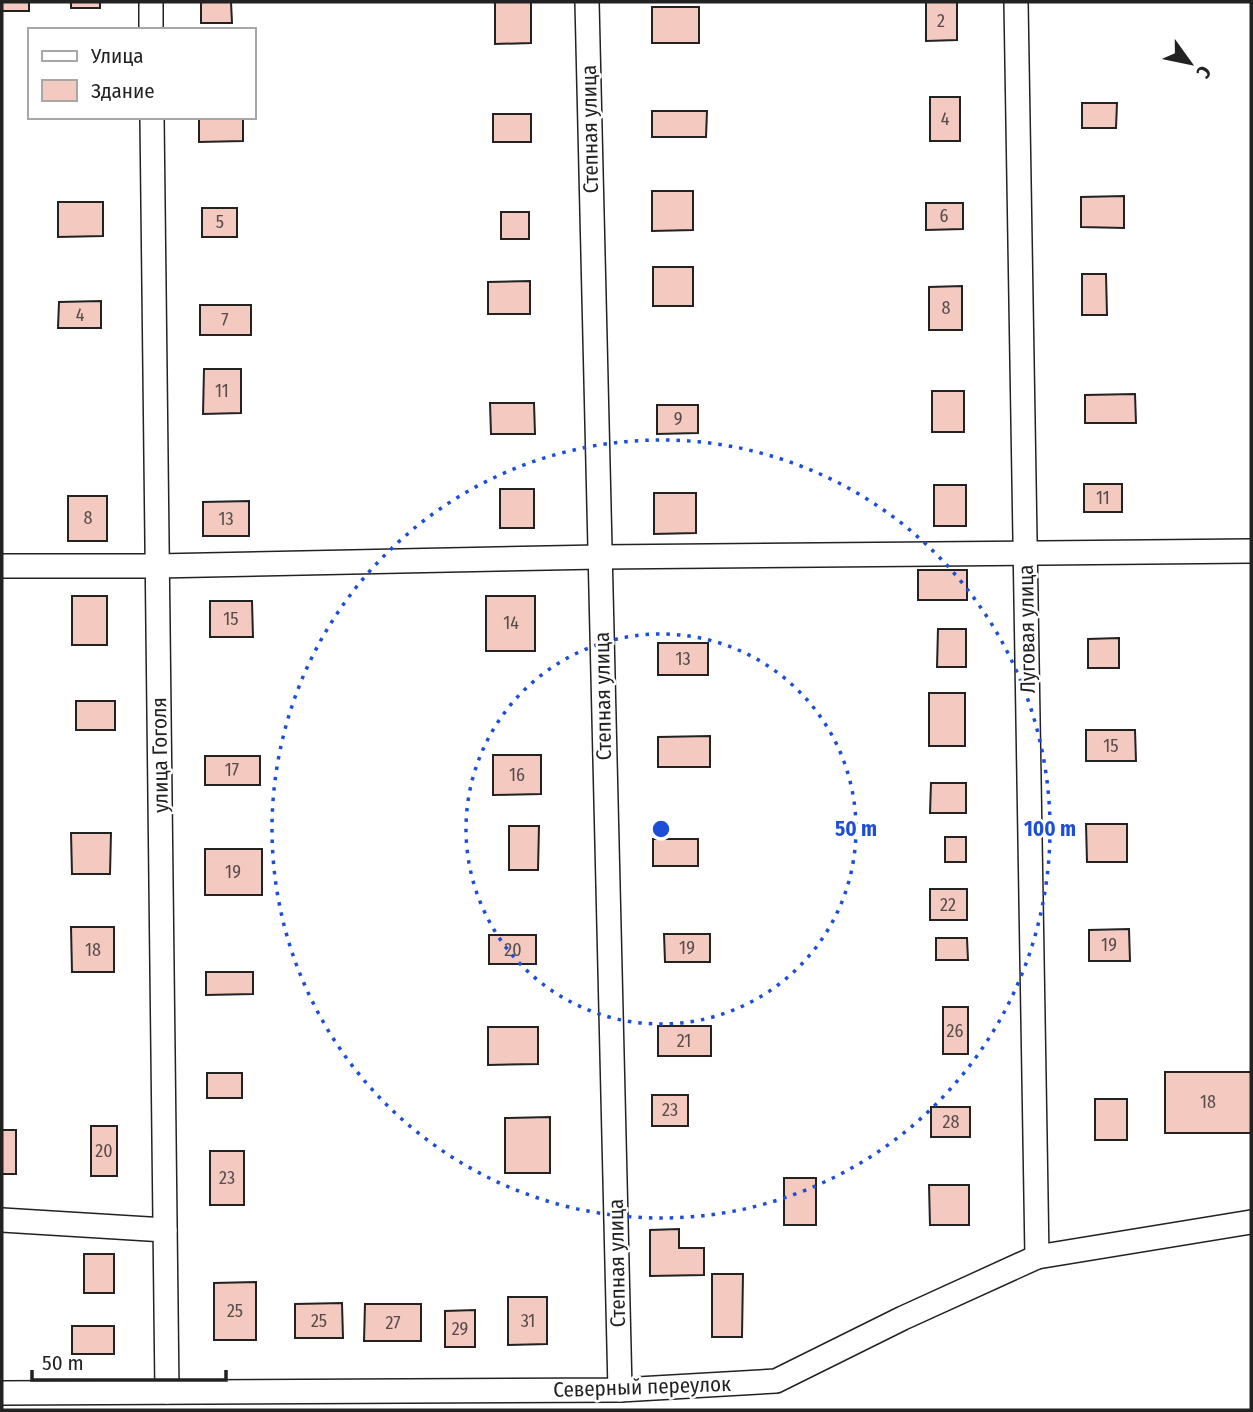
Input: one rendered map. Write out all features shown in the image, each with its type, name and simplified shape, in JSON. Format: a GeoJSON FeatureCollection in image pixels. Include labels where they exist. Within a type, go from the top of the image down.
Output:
{"type":"FeatureCollection","features":[{"type":"Feature","properties":{"kind":"street"},"geometry":{"type":"LineString","coordinates":[[151,2],[151,28]]}},
{"type":"Feature","properties":{"kind":"street","name":"Степная улица"},"geometry":{"type":"LineString","coordinates":[[587,2],[620,1391]]}},
{"type":"Feature","properties":{"kind":"street","name":"Луговая улица"},"geometry":{"type":"LineString","coordinates":[[1016,2],[1037,1257]]}},
{"type":"Feature","properties":{"kind":"street","name":"улица Гоголя"},"geometry":{"type":"LineString","coordinates":[[152,119],[167,1392]]}},
{"type":"Feature","properties":{"kind":"street"},"geometry":{"type":"LineString","coordinates":[[2,566],[1251,551]]}},
{"type":"Feature","properties":{"kind":"street"},"geometry":{"type":"LineString","coordinates":[[2,1220],[165,1230]]}},
{"type":"Feature","properties":{"kind":"street","name":"Северный переулок"},"geometry":{"type":"LineString","coordinates":[[2,1393],[620,1391],[776,1381],[903,1318],[1037,1257],[1251,1222]]}},
{"type":"Feature","properties":{"kind":"building"},"geometry":{"type":"Polygon","coordinates":[[[2,2],[29,2],[29,11],[2,11],[2,2]]]}},
{"type":"Feature","properties":{"kind":"building"},"geometry":{"type":"Polygon","coordinates":[[[71,2],[100,2],[100,8],[71,8],[71,2]]]}},
{"type":"Feature","properties":{"kind":"building"},"geometry":{"type":"Polygon","coordinates":[[[201,2],[231,2],[232,23],[201,23],[201,2]]]}},
{"type":"Feature","properties":{"kind":"building"},"geometry":{"type":"Polygon","coordinates":[[[495,2],[531,2],[531,43],[495,44],[495,2]]]}},
{"type":"Feature","properties":{"kind":"building"},"geometry":{"type":"Polygon","coordinates":[[[926,2],[957,2],[957,40],[926,41],[926,2]]]}},
{"type":"Feature","properties":{"kind":"building"},"geometry":{"type":"Polygon","coordinates":[[[652,7],[699,7],[699,43],[652,43],[652,7]]]}},
{"type":"Feature","properties":{"kind":"building"},"geometry":{"type":"Polygon","coordinates":[[[930,97],[960,97],[960,141],[930,141],[930,97]]]}},
{"type":"Feature","properties":{"kind":"building"},"geometry":{"type":"Polygon","coordinates":[[[1082,103],[1117,103],[1116,128],[1082,128],[1082,103]]]}},
{"type":"Feature","properties":{"kind":"building"},"geometry":{"type":"Polygon","coordinates":[[[652,111],[707,111],[706,137],[652,137],[652,111]]]}},
{"type":"Feature","properties":{"kind":"building"},"geometry":{"type":"Polygon","coordinates":[[[493,114],[531,114],[531,142],[493,142],[493,114]]]}},
{"type":"Feature","properties":{"kind":"building"},"geometry":{"type":"Polygon","coordinates":[[[199,119],[243,119],[243,141],[199,142],[199,119]]]}},
{"type":"Feature","properties":{"kind":"building"},"geometry":{"type":"Polygon","coordinates":[[[652,191],[693,191],[693,230],[652,231],[652,191]]]}},
{"type":"Feature","properties":{"kind":"building"},"geometry":{"type":"Polygon","coordinates":[[[1124,196],[1124,228],[1081,227],[1081,197],[1124,196]]]}},
{"type":"Feature","properties":{"kind":"building"},"geometry":{"type":"Polygon","coordinates":[[[58,202],[103,202],[103,236],[58,237],[58,202]]]}},
{"type":"Feature","properties":{"kind":"building"},"geometry":{"type":"Polygon","coordinates":[[[926,203],[963,203],[963,229],[926,230],[926,203]]]}},
{"type":"Feature","properties":{"kind":"building"},"geometry":{"type":"Polygon","coordinates":[[[202,208],[237,208],[237,237],[202,237],[202,208]]]}},
{"type":"Feature","properties":{"kind":"building"},"geometry":{"type":"Polygon","coordinates":[[[501,212],[529,212],[529,239],[501,239],[501,212]]]}},
{"type":"Feature","properties":{"kind":"building"},"geometry":{"type":"Polygon","coordinates":[[[653,267],[693,267],[693,306],[653,306],[653,267]]]}},
{"type":"Feature","properties":{"kind":"building"},"geometry":{"type":"Polygon","coordinates":[[[1082,274],[1106,274],[1107,315],[1082,315],[1082,274]]]}},
{"type":"Feature","properties":{"kind":"building"},"geometry":{"type":"Polygon","coordinates":[[[530,281],[530,314],[488,314],[488,282],[530,281]]]}},
{"type":"Feature","properties":{"kind":"building"},"geometry":{"type":"Polygon","coordinates":[[[962,286],[962,330],[929,330],[929,287],[962,286]]]}},
{"type":"Feature","properties":{"kind":"building"},"geometry":{"type":"Polygon","coordinates":[[[101,301],[101,328],[58,328],[59,302],[101,301]]]}},
{"type":"Feature","properties":{"kind":"building"},"geometry":{"type":"Polygon","coordinates":[[[200,305],[251,305],[251,335],[200,335],[200,305]]]}},
{"type":"Feature","properties":{"kind":"building"},"geometry":{"type":"Polygon","coordinates":[[[204,369],[241,369],[241,413],[203,414],[204,369]]]}},
{"type":"Feature","properties":{"kind":"building"},"geometry":{"type":"Polygon","coordinates":[[[932,391],[964,391],[964,432],[932,432],[932,391]]]}},
{"type":"Feature","properties":{"kind":"building"},"geometry":{"type":"Polygon","coordinates":[[[1135,394],[1136,423],[1085,423],[1085,395],[1135,394]]]}},
{"type":"Feature","properties":{"kind":"building"},"geometry":{"type":"Polygon","coordinates":[[[490,403],[534,403],[535,434],[491,434],[490,403]]]}},
{"type":"Feature","properties":{"kind":"building"},"geometry":{"type":"Polygon","coordinates":[[[657,405],[698,405],[698,433],[657,434],[657,405]]]}},
{"type":"Feature","properties":{"kind":"building"},"geometry":{"type":"Polygon","coordinates":[[[1084,484],[1122,484],[1122,512],[1084,512],[1084,484]]]}},
{"type":"Feature","properties":{"kind":"building"},"geometry":{"type":"Polygon","coordinates":[[[934,485],[966,485],[966,526],[934,526],[934,485]]]}},
{"type":"Feature","properties":{"kind":"building"},"geometry":{"type":"Polygon","coordinates":[[[500,489],[534,489],[534,528],[500,528],[500,489]]]}},
{"type":"Feature","properties":{"kind":"building"},"geometry":{"type":"Polygon","coordinates":[[[654,493],[696,493],[696,533],[654,534],[654,493]]]}},
{"type":"Feature","properties":{"kind":"building"},"geometry":{"type":"Polygon","coordinates":[[[68,496],[107,496],[107,541],[68,541],[68,496]]]}},
{"type":"Feature","properties":{"kind":"building"},"geometry":{"type":"Polygon","coordinates":[[[249,501],[249,536],[203,536],[203,502],[249,501]]]}},
{"type":"Feature","properties":{"kind":"building"},"geometry":{"type":"Polygon","coordinates":[[[918,570],[967,570],[967,600],[918,600],[918,570]]]}},
{"type":"Feature","properties":{"kind":"building"},"geometry":{"type":"Polygon","coordinates":[[[72,596],[107,596],[107,645],[72,645],[72,596]]]}},
{"type":"Feature","properties":{"kind":"building"},"geometry":{"type":"Polygon","coordinates":[[[486,596],[535,596],[535,651],[486,651],[486,596]]]}},
{"type":"Feature","properties":{"kind":"building"},"geometry":{"type":"Polygon","coordinates":[[[210,601],[252,601],[253,637],[210,637],[210,601]]]}},
{"type":"Feature","properties":{"kind":"building"},"geometry":{"type":"Polygon","coordinates":[[[938,629],[966,629],[966,667],[937,667],[938,629]]]}},
{"type":"Feature","properties":{"kind":"building"},"geometry":{"type":"Polygon","coordinates":[[[1119,638],[1119,668],[1088,668],[1088,639],[1119,638]]]}},
{"type":"Feature","properties":{"kind":"building"},"geometry":{"type":"Polygon","coordinates":[[[658,643],[708,643],[708,675],[658,675],[658,643]]]}},
{"type":"Feature","properties":{"kind":"building"},"geometry":{"type":"Polygon","coordinates":[[[929,693],[965,693],[965,746],[929,746],[929,693]]]}},
{"type":"Feature","properties":{"kind":"building"},"geometry":{"type":"Polygon","coordinates":[[[76,701],[115,701],[115,730],[76,730],[76,701]]]}},
{"type":"Feature","properties":{"kind":"building"},"geometry":{"type":"Polygon","coordinates":[[[1086,730],[1135,730],[1136,761],[1086,761],[1086,730]]]}},
{"type":"Feature","properties":{"kind":"building"},"geometry":{"type":"Polygon","coordinates":[[[710,736],[710,767],[658,767],[658,737],[710,736]]]}},
{"type":"Feature","properties":{"kind":"building"},"geometry":{"type":"Polygon","coordinates":[[[493,755],[541,755],[541,794],[493,795],[493,755]]]}},
{"type":"Feature","properties":{"kind":"building"},"geometry":{"type":"Polygon","coordinates":[[[205,756],[260,756],[260,785],[205,785],[205,756]]]}},
{"type":"Feature","properties":{"kind":"building"},"geometry":{"type":"Polygon","coordinates":[[[931,783],[966,783],[966,813],[930,813],[931,783]]]}},
{"type":"Feature","properties":{"kind":"building"},"geometry":{"type":"Polygon","coordinates":[[[1086,824],[1127,824],[1127,862],[1087,862],[1086,824]]]}},
{"type":"Feature","properties":{"kind":"building"},"geometry":{"type":"Polygon","coordinates":[[[509,826],[539,826],[538,870],[509,870],[509,826]]]}},
{"type":"Feature","properties":{"kind":"building"},"geometry":{"type":"Polygon","coordinates":[[[71,833],[111,833],[110,874],[72,874],[71,833]]]}},
{"type":"Feature","properties":{"kind":"building"},"geometry":{"type":"Polygon","coordinates":[[[945,837],[966,837],[966,862],[945,862],[945,837]]]}},
{"type":"Feature","properties":{"kind":"building"},"geometry":{"type":"Polygon","coordinates":[[[653,839],[698,839],[698,866],[653,866],[653,839]]]}},
{"type":"Feature","properties":{"kind":"building"},"geometry":{"type":"Polygon","coordinates":[[[205,849],[262,849],[262,895],[205,895],[205,849]]]}},
{"type":"Feature","properties":{"kind":"building"},"geometry":{"type":"Polygon","coordinates":[[[930,889],[967,889],[967,920],[930,920],[930,889]]]}},
{"type":"Feature","properties":{"kind":"building"},"geometry":{"type":"Polygon","coordinates":[[[71,927],[114,927],[114,972],[72,972],[71,927]]]}},
{"type":"Feature","properties":{"kind":"building"},"geometry":{"type":"Polygon","coordinates":[[[1129,929],[1130,961],[1089,961],[1089,930],[1129,929]]]}},
{"type":"Feature","properties":{"kind":"building"},"geometry":{"type":"Polygon","coordinates":[[[664,934],[710,934],[710,962],[665,962],[664,934]]]}},
{"type":"Feature","properties":{"kind":"building"},"geometry":{"type":"Polygon","coordinates":[[[489,935],[536,935],[536,964],[489,964],[489,935]]]}},
{"type":"Feature","properties":{"kind":"building"},"geometry":{"type":"Polygon","coordinates":[[[936,938],[967,938],[968,960],[936,960],[936,938]]]}},
{"type":"Feature","properties":{"kind":"building"},"geometry":{"type":"Polygon","coordinates":[[[206,972],[253,972],[253,994],[206,995],[206,972]]]}},
{"type":"Feature","properties":{"kind":"building"},"geometry":{"type":"Polygon","coordinates":[[[943,1007],[968,1007],[968,1054],[943,1054],[943,1007]]]}},
{"type":"Feature","properties":{"kind":"building"},"geometry":{"type":"Polygon","coordinates":[[[658,1026],[711,1026],[711,1056],[658,1056],[658,1026]]]}},
{"type":"Feature","properties":{"kind":"building"},"geometry":{"type":"Polygon","coordinates":[[[488,1027],[538,1027],[538,1064],[488,1065],[488,1027]]]}},
{"type":"Feature","properties":{"kind":"building"},"geometry":{"type":"Polygon","coordinates":[[[1165,1072],[1251,1072],[1251,1133],[1165,1133],[1165,1072]]]}},
{"type":"Feature","properties":{"kind":"building"},"geometry":{"type":"Polygon","coordinates":[[[207,1073],[242,1073],[242,1098],[207,1098],[207,1073]]]}},
{"type":"Feature","properties":{"kind":"building"},"geometry":{"type":"Polygon","coordinates":[[[652,1095],[688,1095],[688,1126],[652,1126],[652,1095]]]}},
{"type":"Feature","properties":{"kind":"building"},"geometry":{"type":"Polygon","coordinates":[[[1095,1099],[1127,1099],[1127,1140],[1095,1140],[1095,1099]]]}},
{"type":"Feature","properties":{"kind":"building"},"geometry":{"type":"Polygon","coordinates":[[[931,1107],[970,1107],[970,1137],[931,1137],[931,1107]]]}},
{"type":"Feature","properties":{"kind":"building"},"geometry":{"type":"Polygon","coordinates":[[[550,1117],[550,1173],[505,1173],[505,1118],[550,1117]]]}},
{"type":"Feature","properties":{"kind":"building"},"geometry":{"type":"Polygon","coordinates":[[[91,1126],[117,1126],[117,1176],[91,1176],[91,1126]]]}},
{"type":"Feature","properties":{"kind":"building"},"geometry":{"type":"Polygon","coordinates":[[[2,1130],[16,1130],[16,1174],[2,1174],[2,1130]]]}},
{"type":"Feature","properties":{"kind":"building"},"geometry":{"type":"Polygon","coordinates":[[[210,1151],[244,1151],[244,1205],[210,1205],[210,1151]]]}},
{"type":"Feature","properties":{"kind":"building"},"geometry":{"type":"Polygon","coordinates":[[[784,1178],[816,1178],[816,1225],[784,1225],[784,1178]]]}},
{"type":"Feature","properties":{"kind":"building"},"geometry":{"type":"Polygon","coordinates":[[[929,1185],[969,1185],[969,1225],[930,1225],[929,1185]]]}},
{"type":"Feature","properties":{"kind":"building"},"geometry":{"type":"Polygon","coordinates":[[[679,1229],[679,1248],[704,1248],[704,1275],[650,1276],[650,1230],[679,1229]]]}},
{"type":"Feature","properties":{"kind":"building"},"geometry":{"type":"Polygon","coordinates":[[[84,1254],[114,1254],[114,1293],[84,1293],[84,1254]]]}},
{"type":"Feature","properties":{"kind":"building"},"geometry":{"type":"Polygon","coordinates":[[[712,1274],[743,1274],[742,1337],[712,1337],[712,1274]]]}},
{"type":"Feature","properties":{"kind":"building"},"geometry":{"type":"Polygon","coordinates":[[[256,1282],[256,1340],[214,1340],[214,1283],[256,1282]]]}},
{"type":"Feature","properties":{"kind":"building"},"geometry":{"type":"Polygon","coordinates":[[[508,1297],[547,1297],[547,1344],[508,1345],[508,1297]]]}},
{"type":"Feature","properties":{"kind":"building"},"geometry":{"type":"Polygon","coordinates":[[[342,1303],[343,1338],[295,1338],[295,1304],[342,1303]]]}},
{"type":"Feature","properties":{"kind":"building"},"geometry":{"type":"Polygon","coordinates":[[[365,1304],[421,1304],[421,1341],[364,1341],[365,1304]]]}},
{"type":"Feature","properties":{"kind":"building"},"geometry":{"type":"Polygon","coordinates":[[[475,1310],[475,1347],[445,1347],[445,1311],[475,1310]]]}},
{"type":"Feature","properties":{"kind":"building"},"geometry":{"type":"Polygon","coordinates":[[[72,1326],[114,1326],[114,1354],[72,1354],[72,1326]]]}}]}
